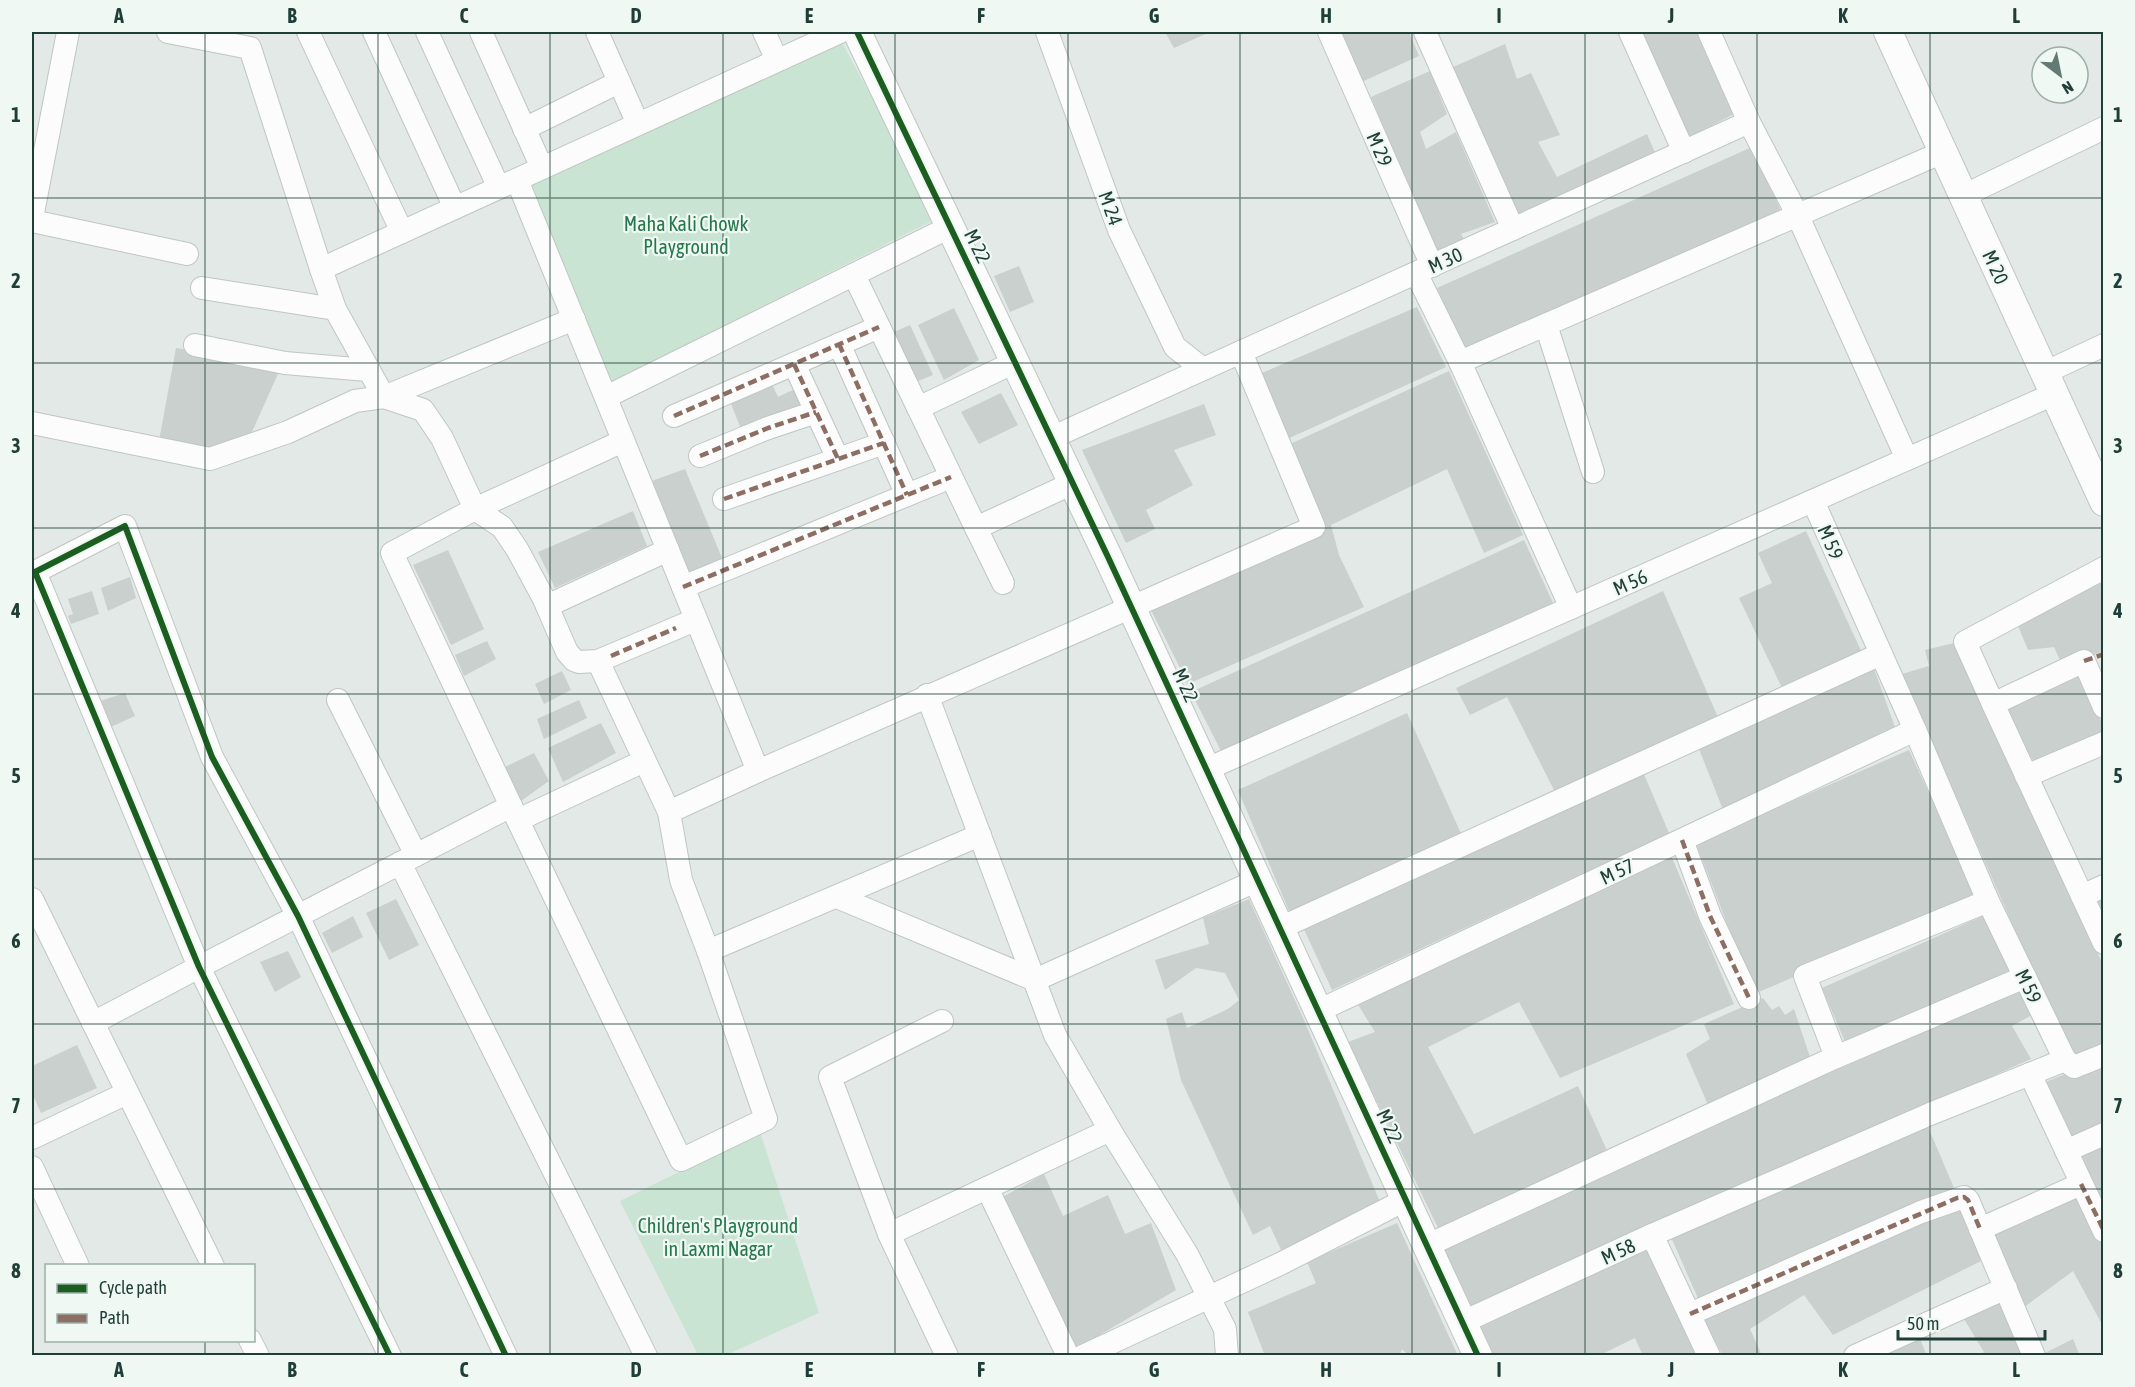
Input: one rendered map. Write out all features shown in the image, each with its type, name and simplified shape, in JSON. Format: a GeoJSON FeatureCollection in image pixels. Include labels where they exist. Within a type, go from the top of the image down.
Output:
{"type":"FeatureCollection","features":[{"type":"Feature","properties":{"kind":"street"},"geometry":{"type":"LineString","coordinates":[[69,32],[32,219],[187,254]]}},
{"type":"Feature","properties":{"kind":"street"},"geometry":{"type":"LineString","coordinates":[[168,32],[253,40],[334,309],[384,397],[423,410],[442,438],[475,509],[502,527],[517,549],[574,660],[598,661],[695,620]]}},
{"type":"Feature","properties":{"kind":"street"},"geometry":{"type":"LineString","coordinates":[[308,32],[402,232]]}},
{"type":"Feature","properties":{"kind":"street"},"geometry":{"type":"LineString","coordinates":[[374,32],[455,208]]}},
{"type":"Feature","properties":{"kind":"street"},"geometry":{"type":"LineString","coordinates":[[427,32],[508,184],[574,319],[758,771]]}},
{"type":"Feature","properties":{"kind":"street"},"geometry":{"type":"LineString","coordinates":[[481,32],[542,168]]}},
{"type":"Feature","properties":{"kind":"street"},"geometry":{"type":"LineString","coordinates":[[597,32],[638,124]]}},
{"type":"Feature","properties":{"kind":"street"},"geometry":{"type":"LineString","coordinates":[[764,32],[777,60]]}},
{"type":"Feature","properties":{"kind":"street"},"geometry":{"type":"LineString","coordinates":[[321,270],[840,32]]}},
{"type":"Feature","properties":{"kind":"street","name":"M 22"},"geometry":{"type":"LineString","coordinates":[[857,32],[1132,608],[1478,1356]]}},
{"type":"Feature","properties":{"kind":"street","name":"M 24"},"geometry":{"type":"LineString","coordinates":[[1047,32],[1119,230],[1175,347],[1203,369]]}},
{"type":"Feature","properties":{"kind":"street","name":"M 29"},"geometry":{"type":"LineString","coordinates":[[1329,32],[1460,362],[1571,608]]}},
{"type":"Feature","properties":{"kind":"street"},"geometry":{"type":"LineString","coordinates":[[1425,32],[1513,229]]}},
{"type":"Feature","properties":{"kind":"street"},"geometry":{"type":"LineString","coordinates":[[1630,32],[1684,152]]}},
{"type":"Feature","properties":{"kind":"street"},"geometry":{"type":"LineString","coordinates":[[1709,32],[1749,122],[1797,214],[1908,459]]}},
{"type":"Feature","properties":{"kind":"street","name":"M 20"},"geometry":{"type":"LineString","coordinates":[[1888,32],[2103,502]]}},
{"type":"Feature","properties":{"kind":"street"},"geometry":{"type":"LineString","coordinates":[[524,129],[619,82]]}},
{"type":"Feature","properties":{"kind":"street","name":"M 30"},"geometry":{"type":"LineString","coordinates":[[1051,438],[1749,122]]}},
{"type":"Feature","properties":{"kind":"street"},"geometry":{"type":"LineString","coordinates":[[1963,196],[2103,128]]}},
{"type":"Feature","properties":{"kind":"street"},"geometry":{"type":"LineString","coordinates":[[1460,362],[1943,152]]}},
{"type":"Feature","properties":{"kind":"street"},"geometry":{"type":"LineString","coordinates":[[606,397],[950,227]]}},
{"type":"Feature","properties":{"kind":"street"},"geometry":{"type":"LineString","coordinates":[[854,275],[1003,583]]}},
{"type":"Feature","properties":{"kind":"street"},"geometry":{"type":"LineString","coordinates":[[202,288],[334,309]]}},
{"type":"Feature","properties":{"kind":"street"},"geometry":{"type":"LineString","coordinates":[[32,423],[210,459],[288,432],[355,401],[384,397],[574,319]]}},
{"type":"Feature","properties":{"kind":"street"},"geometry":{"type":"LineString","coordinates":[[1546,325],[1593,472]]}},
{"type":"Feature","properties":{"kind":"street"},"geometry":{"type":"LineString","coordinates":[[674,416],[879,327]]}},
{"type":"Feature","properties":{"kind":"street"},"geometry":{"type":"LineString","coordinates":[[839,344],[907,495]]}},
{"type":"Feature","properties":{"kind":"street"},"geometry":{"type":"LineString","coordinates":[[195,345],[285,363],[367,370]]}},
{"type":"Feature","properties":{"kind":"street","name":"M 56"},"geometry":{"type":"LineString","coordinates":[[1207,770],[1908,459],[2049,384],[2103,345]]}},
{"type":"Feature","properties":{"kind":"street"},"geometry":{"type":"LineString","coordinates":[[669,812],[927,695],[1132,608],[1314,527],[1241,352]]}},
{"type":"Feature","properties":{"kind":"street"},"geometry":{"type":"LineString","coordinates":[[918,408],[1015,362]]}},
{"type":"Feature","properties":{"kind":"street"},"geometry":{"type":"LineString","coordinates":[[794,364],[838,459]]}},
{"type":"Feature","properties":{"kind":"street"},"geometry":{"type":"LineString","coordinates":[[700,456],[768,428],[816,412]]}},
{"type":"Feature","properties":{"kind":"street"},"geometry":{"type":"LineString","coordinates":[[598,661],[669,812],[681,880],[766,1119],[681,1160],[392,553],[475,509],[623,441]]}},
{"type":"Feature","properties":{"kind":"street"},"geometry":{"type":"LineString","coordinates":[[724,499],[884,443]]}},
{"type":"Feature","properties":{"kind":"street"},"geometry":{"type":"LineString","coordinates":[[683,587],[951,477]]}},
{"type":"Feature","properties":{"kind":"street"},"geometry":{"type":"LineString","coordinates":[[975,528],[1072,483]]}},
{"type":"Feature","properties":{"kind":"street","name":"M 59"},"geometry":{"type":"LineString","coordinates":[[1813,501],[1988,901],[2065,1060]]}},
{"type":"Feature","properties":{"kind":"street"},"geometry":{"type":"LineString","coordinates":[[390,1356],[199,967],[35,572],[124,526],[212,757],[298,916],[506,1356]]}},
{"type":"Feature","properties":{"kind":"street"},"geometry":{"type":"LineString","coordinates":[[547,606],[668,550]]}},
{"type":"Feature","properties":{"kind":"street"},"geometry":{"type":"LineString","coordinates":[[2103,568],[1965,642],[2103,943]]}},
{"type":"Feature","properties":{"kind":"street"},"geometry":{"type":"LineString","coordinates":[[1280,928],[1881,654]]}},
{"type":"Feature","properties":{"kind":"street"},"geometry":{"type":"LineString","coordinates":[[1993,704],[2094,658],[2103,707]]}},
{"type":"Feature","properties":{"kind":"street"},"geometry":{"type":"LineString","coordinates":[[927,695],[1055,1035],[1110,1130],[1187,1254],[1225,1329],[1227,1356]]}},
{"type":"Feature","properties":{"kind":"street"},"geometry":{"type":"LineString","coordinates":[[338,700],[407,859],[646,1356]]}},
{"type":"Feature","properties":{"kind":"street","name":"M 57"},"geometry":{"type":"LineString","coordinates":[[1318,1011],[1915,730]]}},
{"type":"Feature","properties":{"kind":"street"},"geometry":{"type":"LineString","coordinates":[[2026,776],[2103,743]]}},
{"type":"Feature","properties":{"kind":"street"},"geometry":{"type":"LineString","coordinates":[[93,1023],[407,859],[644,761]]}},
{"type":"Feature","properties":{"kind":"street"},"geometry":{"type":"LineString","coordinates":[[708,951],[980,836]]}},
{"type":"Feature","properties":{"kind":"street"},"geometry":{"type":"LineString","coordinates":[[1682,840],[1710,916],[1749,998]]}},
{"type":"Feature","properties":{"kind":"street"},"geometry":{"type":"LineString","coordinates":[[837,897],[1035,980],[1258,880]]}},
{"type":"Feature","properties":{"kind":"street"},"geometry":{"type":"LineString","coordinates":[[2082,896],[2103,886]]}},
{"type":"Feature","properties":{"kind":"street"},"geometry":{"type":"LineString","coordinates":[[32,899],[212,1264]]}},
{"type":"Feature","properties":{"kind":"street"},"geometry":{"type":"LineString","coordinates":[[1836,1057],[1805,976],[1988,901]]}},
{"type":"Feature","properties":{"kind":"street"},"geometry":{"type":"LineString","coordinates":[[1426,1246],[1836,1057],[2025,977]]}},
{"type":"Feature","properties":{"kind":"street"},"geometry":{"type":"LineString","coordinates":[[942,1022],[830,1077],[889,1234],[947,1356]]}},
{"type":"Feature","properties":{"kind":"street"},"geometry":{"type":"LineString","coordinates":[[1652,1235],[1930,1114],[2065,1060],[2074,1067],[2103,1055]]}},
{"type":"Feature","properties":{"kind":"street"},"geometry":{"type":"LineString","coordinates":[[2030,1074],[2103,1231]]}},
{"type":"Feature","properties":{"kind":"street"},"geometry":{"type":"LineString","coordinates":[[32,1138],[127,1093]]}},
{"type":"Feature","properties":{"kind":"street"},"geometry":{"type":"LineString","coordinates":[[889,1234],[1110,1130]]}},
{"type":"Feature","properties":{"kind":"street"},"geometry":{"type":"LineString","coordinates":[[2066,1151],[2103,1134]]}},
{"type":"Feature","properties":{"kind":"street"},"geometry":{"type":"LineString","coordinates":[[32,1167],[77,1264]]}},
{"type":"Feature","properties":{"kind":"street"},"geometry":{"type":"LineString","coordinates":[[1980,1229],[2081,1184]]}},
{"type":"Feature","properties":{"kind":"street"},"geometry":{"type":"LineString","coordinates":[[987,1188],[1068,1356]]}},
{"type":"Feature","properties":{"kind":"street"},"geometry":{"type":"LineString","coordinates":[[1690,1314],[1960,1197],[1968,1200],[2034,1356]]}},
{"type":"Feature","properties":{"kind":"street"},"geometry":{"type":"LineString","coordinates":[[1083,1356],[1280,1264],[1405,1200]]}},
{"type":"Feature","properties":{"kind":"street","name":"M 58"},"geometry":{"type":"LineString","coordinates":[[1463,1322],[1652,1235],[1709,1356]]}},
{"type":"Feature","properties":{"kind":"street"},"geometry":{"type":"LineString","coordinates":[[1855,1356],[2006,1288]]}},
{"type":"Feature","properties":{"kind":"street"},"geometry":{"type":"LineString","coordinates":[[251,1342],[258,1356]]}},
{"type":"Feature","properties":{"kind":"green space","name":"Maha Kali Chowk Playground"},"geometry":{"type":"Polygon","coordinates":[[[841,41],[938,218],[605,385],[527,187],[841,41]]]}},
{"type":"Feature","properties":{"kind":"green space","name":"Children's Playground in Laxmi Nagar"},"geometry":{"type":"Polygon","coordinates":[[[760,1132],[819,1313],[726,1355],[698,1355],[620,1201],[760,1132]]]}},
{"type":"Feature","properties":{"kind":"building"},"geometry":{"type":"Polygon","coordinates":[[[1165,32],[1210,32],[1174,48],[1165,32]]]}},
{"type":"Feature","properties":{"kind":"building"},"geometry":{"type":"Polygon","coordinates":[[[1334,32],[1409,32],[1419,56],[1357,84],[1334,32]]]}},
{"type":"Feature","properties":{"kind":"building"},"geometry":{"type":"Polygon","coordinates":[[[1634,32],[1697,32],[1734,114],[1684,140],[1634,32]]]}},
{"type":"Feature","properties":{"kind":"building"},"geometry":{"type":"Polygon","coordinates":[[[1505,44],[1517,79],[1531,73],[1560,135],[1538,142],[1557,177],[1647,134],[1656,155],[1516,222],[1451,68],[1505,44]]]}},
{"type":"Feature","properties":{"kind":"building"},"geometry":{"type":"Polygon","coordinates":[[[1430,71],[1447,114],[1420,132],[1426,149],[1456,132],[1495,222],[1461,234],[1466,243],[1437,255],[1371,97],[1430,71]]]}},
{"type":"Feature","properties":{"kind":"building"},"geometry":{"type":"Polygon","coordinates":[[[1752,147],[1781,211],[1466,353],[1437,288],[1752,147]]]}},
{"type":"Feature","properties":{"kind":"building"},"geometry":{"type":"Polygon","coordinates":[[[1019,266],[1034,302],[1010,312],[994,276],[1019,266]]]}},
{"type":"Feature","properties":{"kind":"building"},"geometry":{"type":"Polygon","coordinates":[[[1417,307],[1446,367],[1283,441],[1257,375],[1417,307]]]}},
{"type":"Feature","properties":{"kind":"building"},"geometry":{"type":"Polygon","coordinates":[[[954,308],[979,360],[944,380],[918,325],[954,308]]]}},
{"type":"Feature","properties":{"kind":"building"},"geometry":{"type":"Polygon","coordinates":[[[910,325],[933,375],[911,384],[887,335],[910,325]]]}},
{"type":"Feature","properties":{"kind":"building"},"geometry":{"type":"Polygon","coordinates":[[[176,348],[281,367],[248,441],[208,452],[159,441],[176,348]]]}},
{"type":"Feature","properties":{"kind":"building"},"geometry":{"type":"Polygon","coordinates":[[[1449,371],[1523,535],[1484,553],[1447,469],[1331,525],[1339,555],[1364,607],[1188,684],[1150,608],[1324,532],[1288,445],[1449,371]]]}},
{"type":"Feature","properties":{"kind":"building"},"geometry":{"type":"Polygon","coordinates":[[[770,380],[778,397],[795,389],[804,409],[743,434],[728,396],[770,380]]]}},
{"type":"Feature","properties":{"kind":"building"},"geometry":{"type":"Polygon","coordinates":[[[1001,393],[1018,425],[979,444],[961,412],[1001,393]]]}},
{"type":"Feature","properties":{"kind":"building"},"geometry":{"type":"Polygon","coordinates":[[[1204,404],[1216,435],[1174,450],[1193,485],[1146,510],[1155,529],[1126,543],[1082,450],[1204,404]]]}},
{"type":"Feature","properties":{"kind":"building"},"geometry":{"type":"Polygon","coordinates":[[[685,469],[722,558],[687,576],[646,483],[685,469]]]}},
{"type":"Feature","properties":{"kind":"building"},"geometry":{"type":"Polygon","coordinates":[[[633,511],[647,546],[555,588],[538,552],[633,511]]]}},
{"type":"Feature","properties":{"kind":"building"},"geometry":{"type":"Polygon","coordinates":[[[1806,531],[1863,655],[1784,692],[1739,598],[1772,583],[1758,553],[1806,531]]]}},
{"type":"Feature","properties":{"kind":"building"},"geometry":{"type":"Polygon","coordinates":[[[1524,540],[1554,605],[1223,755],[1191,692],[1524,540]]]}},
{"type":"Feature","properties":{"kind":"building"},"geometry":{"type":"Polygon","coordinates":[[[448,550],[484,629],[451,645],[413,565],[448,550]]]}},
{"type":"Feature","properties":{"kind":"building"},"geometry":{"type":"Polygon","coordinates":[[[130,577],[136,598],[108,611],[101,588],[130,577]]]}},
{"type":"Feature","properties":{"kind":"building"},"geometry":{"type":"Polygon","coordinates":[[[2104,582],[2104,651],[2063,667],[2054,647],[2028,650],[2016,621],[2104,582]]]}},
{"type":"Feature","properties":{"kind":"building"},"geometry":{"type":"Polygon","coordinates":[[[92,591],[99,614],[71,624],[68,616],[73,614],[68,599],[92,591]]]}},
{"type":"Feature","properties":{"kind":"building"},"geometry":{"type":"Polygon","coordinates":[[[1663,591],[1720,722],[1557,796],[1507,697],[1470,715],[1456,688],[1663,591]]]}},
{"type":"Feature","properties":{"kind":"building"},"geometry":{"type":"Polygon","coordinates":[[[487,641],[496,659],[464,676],[455,655],[487,641]]]}},
{"type":"Feature","properties":{"kind":"building"},"geometry":{"type":"Polygon","coordinates":[[[1954,643],[2104,967],[2104,1043],[2071,1057],[1902,674],[1929,666],[1925,650],[1954,643]]]}},
{"type":"Feature","properties":{"kind":"building"},"geometry":{"type":"Polygon","coordinates":[[[1872,663],[1896,730],[1724,812],[1697,744],[1872,663]]]}},
{"type":"Feature","properties":{"kind":"building"},"geometry":{"type":"Polygon","coordinates":[[[2080,670],[2104,728],[2104,736],[2036,765],[2001,709],[2080,670]]]}},
{"type":"Feature","properties":{"kind":"building"},"geometry":{"type":"Polygon","coordinates":[[[562,671],[571,690],[544,704],[535,684],[562,671]]]}},
{"type":"Feature","properties":{"kind":"building"},"geometry":{"type":"Polygon","coordinates":[[[125,693],[135,716],[104,730],[94,703],[125,693]]]}},
{"type":"Feature","properties":{"kind":"building"},"geometry":{"type":"Polygon","coordinates":[[[579,700],[587,718],[544,739],[537,719],[579,700]]]}},
{"type":"Feature","properties":{"kind":"building"},"geometry":{"type":"Polygon","coordinates":[[[1407,713],[1463,838],[1292,918],[1238,790],[1407,713]]]}},
{"type":"Feature","properties":{"kind":"building"},"geometry":{"type":"Polygon","coordinates":[[[601,723],[616,753],[563,782],[548,748],[601,723]]]}},
{"type":"Feature","properties":{"kind":"building"},"geometry":{"type":"Polygon","coordinates":[[[1909,750],[1977,899],[1754,994],[1696,843],[1909,750]]]}},
{"type":"Feature","properties":{"kind":"building"},"geometry":{"type":"Polygon","coordinates":[[[534,753],[549,781],[521,801],[505,767],[534,753]]]}},
{"type":"Feature","properties":{"kind":"building"},"geometry":{"type":"Polygon","coordinates":[[[1643,772],[1669,833],[1332,990],[1302,925],[1643,772]]]}},
{"type":"Feature","properties":{"kind":"building"},"geometry":{"type":"Polygon","coordinates":[[[1670,853],[1734,1004],[1560,1078],[1519,1002],[1428,1047],[1474,1134],[1578,1086],[1609,1155],[1439,1230],[1348,1042],[1375,1032],[1357,1003],[1670,853]]]}},
{"type":"Feature","properties":{"kind":"building"},"geometry":{"type":"Polygon","coordinates":[[[2104,891],[2104,929],[2089,898],[2104,891]]]}},
{"type":"Feature","properties":{"kind":"building"},"geometry":{"type":"Polygon","coordinates":[[[396,899],[419,945],[389,960],[366,913],[396,899]]]}},
{"type":"Feature","properties":{"kind":"building"},"geometry":{"type":"Polygon","coordinates":[[[1249,899],[1304,1020],[1380,1202],[1281,1250],[1270,1226],[1253,1235],[1181,1080],[1166,1019],[1182,1012],[1187,1028],[1228,1009],[1239,1000],[1225,973],[1196,968],[1165,990],[1155,960],[1209,944],[1203,918],[1249,899]]]}},
{"type":"Feature","properties":{"kind":"building"},"geometry":{"type":"Polygon","coordinates":[[[1985,915],[2012,976],[1846,1044],[1822,988],[1985,915]]]}},
{"type":"Feature","properties":{"kind":"building"},"geometry":{"type":"Polygon","coordinates":[[[353,916],[363,937],[332,953],[322,933],[353,916]]]}},
{"type":"Feature","properties":{"kind":"building"},"geometry":{"type":"Polygon","coordinates":[[[288,951],[301,977],[275,992],[260,962],[288,951]]]}},
{"type":"Feature","properties":{"kind":"building"},"geometry":{"type":"Polygon","coordinates":[[[2018,989],[2032,1015],[2012,1026],[2031,1059],[1471,1306],[1442,1246],[2018,989]]]}},
{"type":"Feature","properties":{"kind":"building"},"geometry":{"type":"Polygon","coordinates":[[[1763,998],[1772,1010],[1779,1006],[1785,1015],[1794,1009],[1811,1060],[1708,1105],[1686,1054],[1710,1039],[1704,1024],[1763,998]]]}},
{"type":"Feature","properties":{"kind":"building"},"geometry":{"type":"Polygon","coordinates":[[[77,1045],[97,1088],[41,1113],[32,1093],[32,1066],[77,1045]]]}},
{"type":"Feature","properties":{"kind":"building"},"geometry":{"type":"Polygon","coordinates":[[[2104,1059],[2104,1126],[2070,1141],[2040,1084],[2104,1059]]]}},
{"type":"Feature","properties":{"kind":"building"},"geometry":{"type":"Polygon","coordinates":[[[1926,1122],[1954,1188],[1700,1303],[1671,1237],[1926,1122]]]}},
{"type":"Feature","properties":{"kind":"building"},"geometry":{"type":"Polygon","coordinates":[[[2104,1140],[2104,1215],[2078,1151],[2104,1140]]]}},
{"type":"Feature","properties":{"kind":"building"},"geometry":{"type":"Polygon","coordinates":[[[1044,1174],[1063,1216],[1108,1195],[1125,1234],[1151,1223],[1176,1290],[1076,1349],[1001,1198],[1044,1174]]]}},
{"type":"Feature","properties":{"kind":"building"},"geometry":{"type":"Polygon","coordinates":[[[2078,1190],[2104,1244],[2104,1328],[2073,1271],[2023,1308],[1988,1231],[2078,1190]]]}},
{"type":"Feature","properties":{"kind":"building"},"geometry":{"type":"Polygon","coordinates":[[[1959,1204],[1985,1259],[1833,1335],[1804,1295],[1750,1329],[1762,1356],[1723,1356],[1702,1317],[1959,1204]]]}},
{"type":"Feature","properties":{"kind":"building"},"geometry":{"type":"Polygon","coordinates":[[[1397,1223],[1458,1356],[1409,1356],[1402,1349],[1399,1356],[1265,1356],[1248,1312],[1316,1283],[1307,1262],[1397,1223]]]}},
{"type":"Feature","properties":{"kind":"building"},"geometry":{"type":"Polygon","coordinates":[[[1650,1247],[1701,1356],[1643,1356],[1635,1338],[1598,1356],[1491,1356],[1479,1328],[1650,1247]]]}},
{"type":"Feature","properties":{"kind":"building"},"geometry":{"type":"Polygon","coordinates":[[[2002,1298],[2025,1356],[1978,1356],[1984,1352],[1964,1319],[2002,1298]]]}},
{"type":"Feature","properties":{"kind":"building"},"geometry":{"type":"Polygon","coordinates":[[[1918,1334],[1927,1356],[1877,1356],[1918,1334]]]}},
{"type":"Feature","properties":{"kind":"building"},"geometry":{"type":"Polygon","coordinates":[[[2073,1339],[2080,1356],[2039,1356],[2073,1339]]]}},
{"type":"Feature","properties":{"kind":"marked path"},"geometry":{"type":"LineString","coordinates":[[674,416],[879,327]]}},
{"type":"Feature","properties":{"kind":"marked path"},"geometry":{"type":"LineString","coordinates":[[839,344],[907,495]]}},
{"type":"Feature","properties":{"kind":"marked path"},"geometry":{"type":"LineString","coordinates":[[794,364],[838,459]]}},
{"type":"Feature","properties":{"kind":"marked path"},"geometry":{"type":"LineString","coordinates":[[700,456],[768,428],[816,412]]}},
{"type":"Feature","properties":{"kind":"marked path"},"geometry":{"type":"LineString","coordinates":[[724,499],[884,443]]}},
{"type":"Feature","properties":{"kind":"marked path"},"geometry":{"type":"LineString","coordinates":[[683,587],[951,477]]}},
{"type":"Feature","properties":{"kind":"marked path"},"geometry":{"type":"LineString","coordinates":[[611,656],[676,628]]}},
{"type":"Feature","properties":{"kind":"marked path"},"geometry":{"type":"LineString","coordinates":[[2084,661],[2104,654]]}},
{"type":"Feature","properties":{"kind":"marked path"},"geometry":{"type":"LineString","coordinates":[[1682,840],[1710,916],[1749,998]]}},
{"type":"Feature","properties":{"kind":"marked path"},"geometry":{"type":"LineString","coordinates":[[2081,1184],[2104,1231]]}},
{"type":"Feature","properties":{"kind":"marked path"},"geometry":{"type":"LineString","coordinates":[[1690,1314],[1957,1198],[1964,1197],[1968,1200],[1980,1229]]}},
{"type":"Feature","properties":{"kind":"cycle path"},"geometry":{"type":"LineString","coordinates":[[857,32],[1108,557],[1478,1356]]}},
{"type":"Feature","properties":{"kind":"cycle path"},"geometry":{"type":"LineString","coordinates":[[390,1356],[199,967],[35,572],[125,526],[212,757],[298,916],[506,1356]]}}]}
